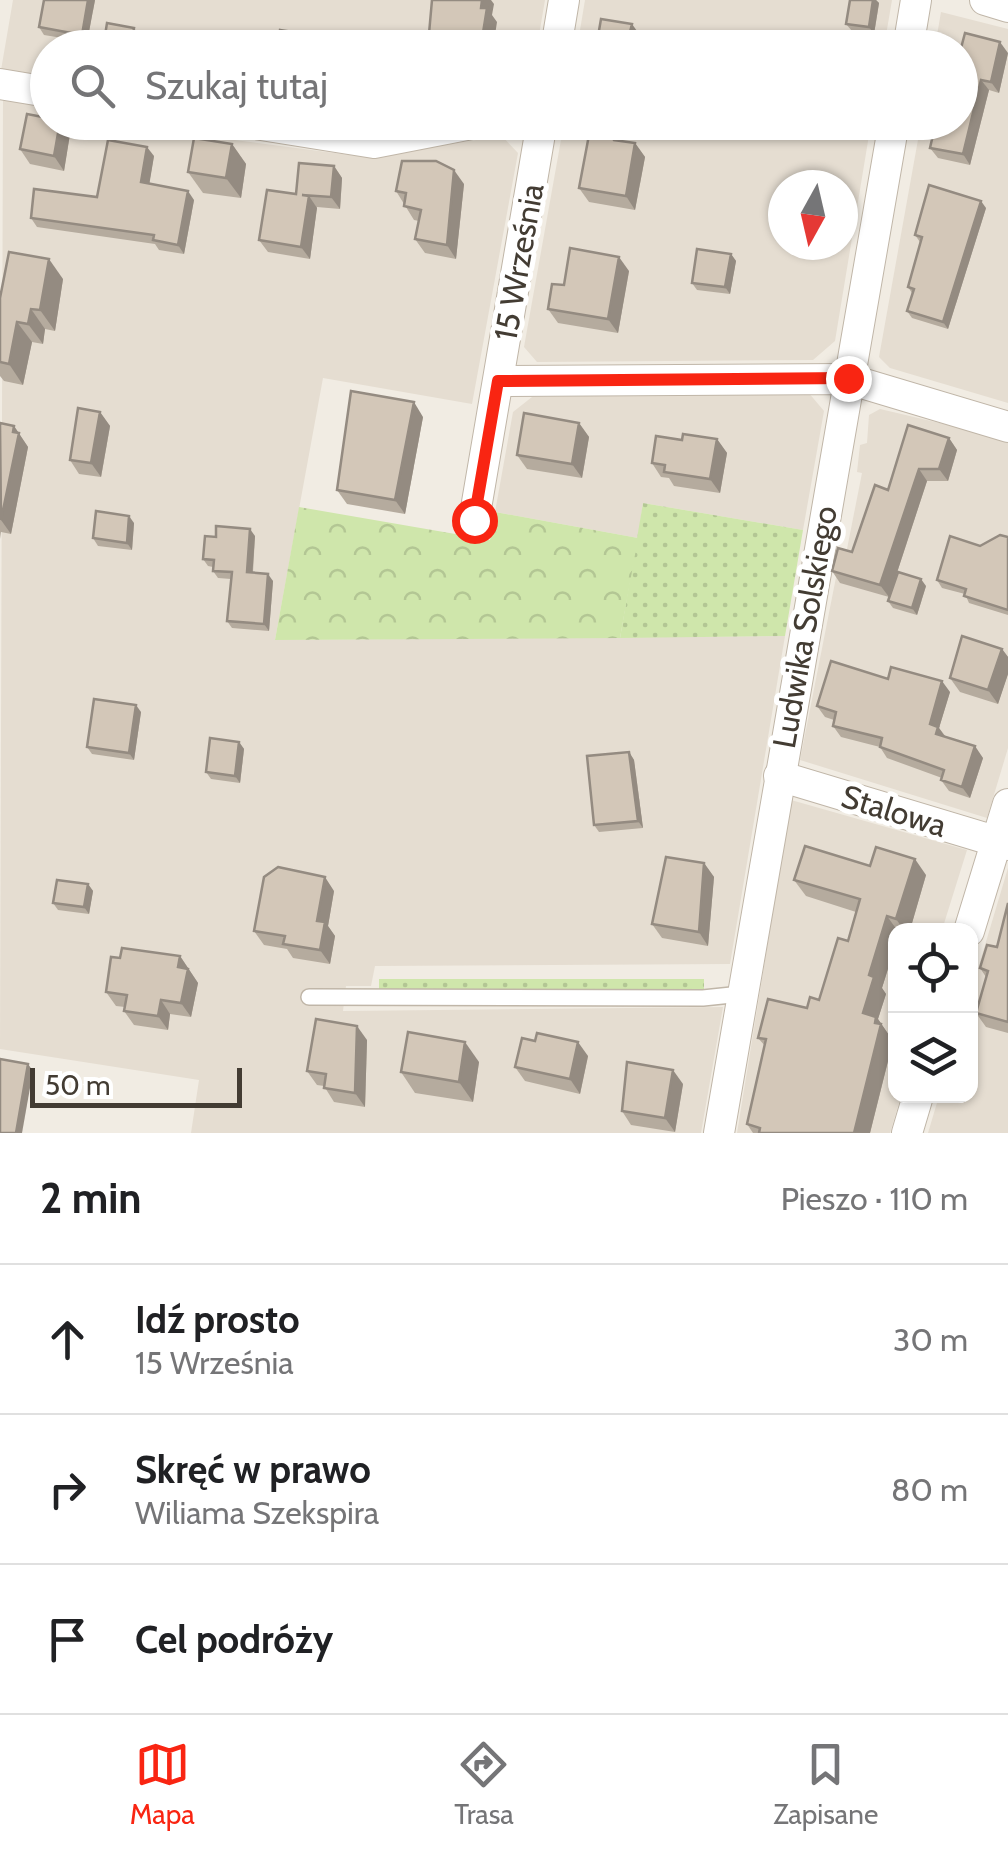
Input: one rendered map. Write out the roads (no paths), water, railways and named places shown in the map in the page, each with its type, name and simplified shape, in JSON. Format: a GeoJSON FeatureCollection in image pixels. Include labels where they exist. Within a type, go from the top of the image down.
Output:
{"type":"FeatureCollection","features":[{"type":"Feature","properties":{"kind":"street"},"geometry":{"type":"LineString","coordinates":[[559,30],[564,0]]}},
{"type":"Feature","properties":{"kind":"street"},"geometry":{"type":"LineString","coordinates":[[911,30],[916,0]]}},
{"type":"Feature","properties":{"kind":"street"},"geometry":{"type":"LineString","coordinates":[[985,0],[1008,7]]}},
{"type":"Feature","properties":{"kind":"street"},"geometry":{"type":"LineString","coordinates":[[0,84],[30,89]]}},
{"type":"Feature","properties":{"kind":"street"},"geometry":{"type":"LineString","coordinates":[[355,140],[389,140]]}},
{"type":"Feature","properties":{"kind":"street","name":"15 Września"},"geometry":{"type":"LineString","coordinates":[[474,520],[498,381],[531,140]]}},
{"type":"Feature","properties":{"kind":"street","name":"Ludwika Solskiego"},"geometry":{"type":"LineString","coordinates":[[719,1133],[891,140]]}},
{"type":"Feature","properties":{"kind":"street"},"geometry":{"type":"LineString","coordinates":[[498,381],[848,378],[1008,428]]}},
{"type":"Feature","properties":{"kind":"street","name":"Stalowa"},"geometry":{"type":"LineString","coordinates":[[779,776],[1002,844]]}},
{"type":"Feature","properties":{"kind":"street"},"geometry":{"type":"LineString","coordinates":[[972,923],[1002,844],[1008,804]]}},
{"type":"Feature","properties":{"kind":"street"},"geometry":{"type":"LineString","coordinates":[[907,1133],[916,1103]]}},
{"type":"Feature","properties":{"kind":"lane"},"geometry":{"type":"LineString","coordinates":[[309,997],[703,998],[741,994]]}}]}
